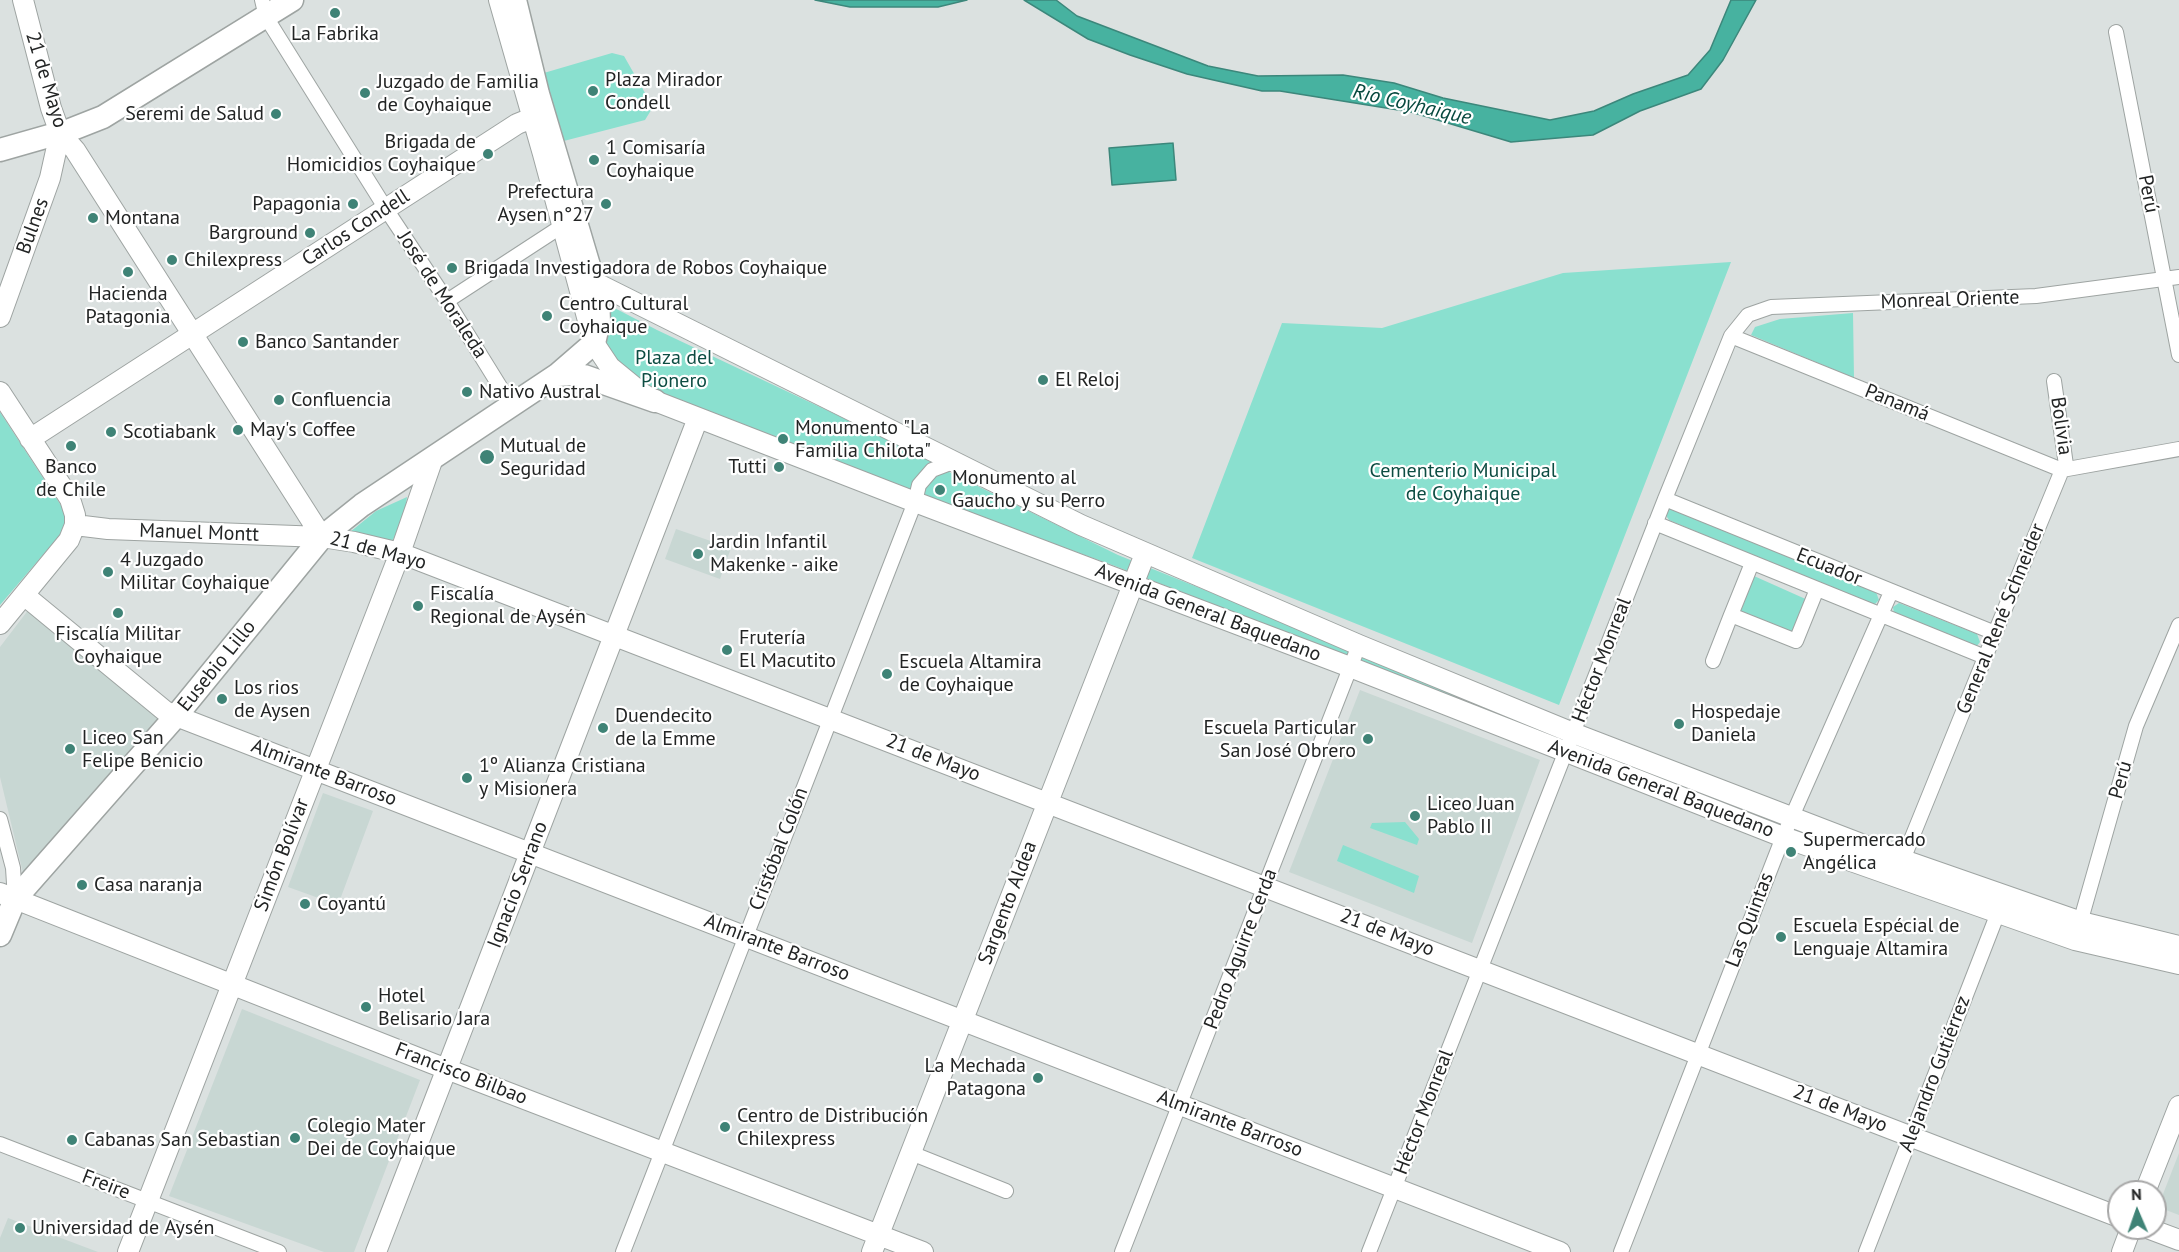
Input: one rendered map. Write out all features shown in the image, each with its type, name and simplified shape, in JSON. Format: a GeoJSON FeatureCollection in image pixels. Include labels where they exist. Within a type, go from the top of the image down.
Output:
{"type":"FeatureCollection","features":[{"type":"Feature","properties":{"kind":"main road"},"geometry":{"type":"LineString","coordinates":[[0,150],[81,127],[103,117],[264,8],[292,0]]}},
{"type":"Feature","properties":{"kind":"main road","name":"Avenida General Baquedano"},"geometry":{"type":"LineString","coordinates":[[515,0],[538,115],[594,282]]}},
{"type":"Feature","properties":{"kind":"main road"},"geometry":{"type":"LineString","coordinates":[[594,282],[599,312],[594,343]]}},
{"type":"Feature","properties":{"kind":"main road","name":"Eusebio Lillo"},"geometry":{"type":"LineString","coordinates":[[0,935],[8,896],[176,716],[322,537],[362,504],[557,375],[594,343]]}},
{"type":"Feature","properties":{"kind":"main road"},"geometry":{"type":"LineString","coordinates":[[557,375],[584,376],[655,400]]}},
{"type":"Feature","properties":{"kind":"street","name":"21 de Mayo"},"geometry":{"type":"LineString","coordinates":[[23,0],[51,108],[60,133],[75,150],[322,537],[400,553],[2107,1212]]}},
{"type":"Feature","properties":{"kind":"street","name":"Avenida General Baquedano"},"geometry":{"type":"LineString","coordinates":[[499,0],[538,115],[562,226],[594,343],[620,377],[655,400],[1783,837],[2005,895],[2078,931],[2179,964]]}},
{"type":"Feature","properties":{"kind":"street","name":"José de Moraleda"},"geometry":{"type":"LineString","coordinates":[[264,8],[386,209],[447,301],[512,406]]}},
{"type":"Feature","properties":{"kind":"street","name":"Perú"},"geometry":{"type":"LineString","coordinates":[[2116,32],[2172,279],[2179,356]]}},
{"type":"Feature","properties":{"kind":"street","name":"Carlos Condell"},"geometry":{"type":"LineString","coordinates":[[30,439],[517,124],[538,115]]}},
{"type":"Feature","properties":{"kind":"street","name":"Bulnes"},"geometry":{"type":"LineString","coordinates":[[0,317],[50,178],[60,133]]}},
{"type":"Feature","properties":{"kind":"street"},"geometry":{"type":"LineString","coordinates":[[50,178],[68,170],[90,174]]}},
{"type":"Feature","properties":{"kind":"street"},"geometry":{"type":"LineString","coordinates":[[447,301],[562,226]]}},
{"type":"Feature","properties":{"kind":"street","name":"Monreal Oriente"},"geometry":{"type":"LineString","coordinates":[[1731,336],[1748,315],[1771,307],[2036,296],[2172,279]]}},
{"type":"Feature","properties":{"kind":"street","name":"Avenida General Baquedano"},"geometry":{"type":"LineString","coordinates":[[594,282],[953,462],[1144,554],[1573,733],[1792,818],[1997,914],[2078,931],[2179,946]]}},
{"type":"Feature","properties":{"kind":"street","name":"Panamá"},"geometry":{"type":"LineString","coordinates":[[1731,336],[2062,470]]}},
{"type":"Feature","properties":{"kind":"street","name":"Héctor Monreal"},"geometry":{"type":"LineString","coordinates":[[1369,1252],[1564,752],[1731,336]]}},
{"type":"Feature","properties":{"kind":"street","name":"Bolivia"},"geometry":{"type":"LineString","coordinates":[[2054,381],[2066,465],[2062,470]]}},
{"type":"Feature","properties":{"kind":"street"},"geometry":{"type":"LineString","coordinates":[[0,392],[70,499],[75,515],[75,525],[69,540],[0,624]]}},
{"type":"Feature","properties":{"kind":"street","name":"Ignacio Serrano"},"geometry":{"type":"LineString","coordinates":[[376,1252],[698,418]]}},
{"type":"Feature","properties":{"kind":"street"},"geometry":{"type":"LineString","coordinates":[[2062,470],[2179,449]]}},
{"type":"Feature","properties":{"kind":"street","name":"Simón Bolívar"},"geometry":{"type":"LineString","coordinates":[[128,1252],[400,553],[433,458]]}},
{"type":"Feature","properties":{"kind":"street","name":"Cristóbal Colón"},"geometry":{"type":"LineString","coordinates":[[623,1252],[915,502],[919,485],[927,474],[938,466],[953,462]]}},
{"type":"Feature","properties":{"kind":"street","name":"General René Schneider"},"geometry":{"type":"LineString","coordinates":[[1899,869],[2062,470]]}},
{"type":"Feature","properties":{"kind":"street","name":"Ecuador"},"geometry":{"type":"LineString","coordinates":[[1665,499],[1995,633]]}},
{"type":"Feature","properties":{"kind":"street","name":"Ecuador"},"geometry":{"type":"LineString","coordinates":[[1655,523],[1985,657]]}},
{"type":"Feature","properties":{"kind":"street","name":"Manuel Montt"},"geometry":{"type":"LineString","coordinates":[[75,525],[108,529],[322,537]]}},
{"type":"Feature","properties":{"kind":"street","name":"Sargento Aldea"},"geometry":{"type":"LineString","coordinates":[[876,1244],[1144,554]]}},
{"type":"Feature","properties":{"kind":"street"},"geometry":{"type":"LineString","coordinates":[[1713,661],[1752,563]]}},
{"type":"Feature","properties":{"kind":"street"},"geometry":{"type":"LineString","coordinates":[[1731,615],[1796,641],[1817,589]]}},
{"type":"Feature","properties":{"kind":"street","name":"Las Quintas"},"geometry":{"type":"LineString","coordinates":[[1621,1252],[1783,837],[1891,592]]}},
{"type":"Feature","properties":{"kind":"street","name":"Almirante Barroso"},"geometry":{"type":"LineString","coordinates":[[24,595],[165,711],[176,716],[1560,1252]]}},
{"type":"Feature","properties":{"kind":"street","name":"Perú"},"geometry":{"type":"LineString","coordinates":[[2078,931],[2136,726],[2179,625]]}},
{"type":"Feature","properties":{"kind":"street","name":"Pedro Aguirre Cerda"},"geometry":{"type":"LineString","coordinates":[[1122,1252],[1359,645]]}},
{"type":"Feature","properties":{"kind":"street"},"geometry":{"type":"LineString","coordinates":[[0,819],[13,868],[8,896]]}},
{"type":"Feature","properties":{"kind":"street","name":"Alejandro Gutiérrez"},"geometry":{"type":"LineString","coordinates":[[1866,1252],[2005,895]]}},
{"type":"Feature","properties":{"kind":"street","name":"Francisco Bilbao"},"geometry":{"type":"LineString","coordinates":[[8,896],[662,1151],[876,1244],[923,1252]]}},
{"type":"Feature","properties":{"kind":"street"},"geometry":{"type":"LineString","coordinates":[[2150,1180],[2179,1106]]}},
{"type":"Feature","properties":{"kind":"street","name":"Freire"},"geometry":{"type":"LineString","coordinates":[[0,1144],[279,1252]]}},
{"type":"Feature","properties":{"kind":"street"},"geometry":{"type":"LineString","coordinates":[[911,1153],[1006,1191]]}},
{"type":"Feature","properties":{"kind":"shaded area","name":"Jardin Infantil Makenke - aike"},"geometry":{"type":"Polygon","coordinates":[[[676,529],[731,548],[720,579],[665,559],[676,529]]]}},
{"type":"Feature","properties":{"kind":"shaded area","name":"Liceo San Felipe Benicio"},"geometry":{"type":"Polygon","coordinates":[[[29,609],[165,720],[24,877],[0,777],[0,647],[29,609]]]}},
{"type":"Feature","properties":{"kind":"shaded area","name":"Liceo Juan Pablo II"},"geometry":{"type":"Polygon","coordinates":[[[1360,690],[1540,760],[1472,943],[1289,872],[1360,690]]]}},
{"type":"Feature","properties":{"kind":"shaded area"},"geometry":{"type":"Polygon","coordinates":[[[323,793],[373,811],[338,905],[288,887],[323,793]]]}},
{"type":"Feature","properties":{"kind":"shaded area","name":"Colegio Mater Dei de Coyhaique"},"geometry":{"type":"Polygon","coordinates":[[[242,1009],[420,1080],[354,1252],[324,1252],[169,1196],[242,1009]]]}},
{"type":"Feature","properties":{"kind":"shaded area"},"geometry":{"type":"Polygon","coordinates":[[[2179,1153],[2179,1215],[2167,1210],[2167,1184],[2179,1153]]]}},
{"type":"Feature","properties":{"kind":"shaded area","name":"Universidad de Aysén"},"geometry":{"type":"Polygon","coordinates":[[[8,1218],[98,1252],[0,1252],[0,1238],[8,1218]]]}},
{"type":"Feature","properties":{"kind":"green space","name":"Plaza Mirador Condell"},"geometry":{"type":"Polygon","coordinates":[[[612,53],[624,56],[653,107],[645,120],[556,143],[537,75],[612,53]]]}},
{"type":"Feature","properties":{"kind":"green space","name":"Cementerio Municipal de Coyhaique"},"geometry":{"type":"Polygon","coordinates":[[[1731,262],[1559,705],[1192,558],[1282,323],[1382,328],[1563,273],[1731,262]]]}},
{"type":"Feature","properties":{"kind":"green space","name":"Plaza del Pionero"},"geometry":{"type":"Polygon","coordinates":[[[601,301],[657,330],[911,450],[951,473],[1118,555],[1546,731],[1545,734],[1115,566],[939,502],[659,395],[616,361],[604,344],[601,301]]]}},
{"type":"Feature","properties":{"kind":"green space"},"geometry":{"type":"Polygon","coordinates":[[[1853,313],[1854,378],[1751,335],[1755,327],[1780,319],[1853,313]]]}},
{"type":"Feature","properties":{"kind":"green space"},"geometry":{"type":"Polygon","coordinates":[[[0,412],[64,510],[65,518],[60,535],[0,605],[0,412]]]}},
{"type":"Feature","properties":{"kind":"green space"},"geometry":{"type":"Polygon","coordinates":[[[407,497],[405,512],[392,542],[350,532],[376,511],[407,497]]]}},
{"type":"Feature","properties":{"kind":"green space"},"geometry":{"type":"Polygon","coordinates":[[[1672,506],[1876,592],[1879,600],[1870,606],[1669,520],[1665,514],[1672,506]]]}},
{"type":"Feature","properties":{"kind":"green space"},"geometry":{"type":"Polygon","coordinates":[[[1754,576],[1810,601],[1796,634],[1740,613],[1754,576]]]}},
{"type":"Feature","properties":{"kind":"green space"},"geometry":{"type":"Polygon","coordinates":[[[1899,603],[1977,634],[1980,642],[1976,647],[1894,614],[1893,607],[1899,603]]]}},
{"type":"Feature","properties":{"kind":"green space"},"geometry":{"type":"Polygon","coordinates":[[[1405,822],[1419,839],[1417,845],[1370,828],[1372,823],[1405,822]]]}},
{"type":"Feature","properties":{"kind":"green space"},"geometry":{"type":"Polygon","coordinates":[[[1343,845],[1419,876],[1414,893],[1337,861],[1343,845]]]}},
{"type":"Feature","properties":{"kind":"water"},"geometry":{"type":"Polygon","coordinates":[[[815,0],[967,0],[938,7],[850,7],[815,0]]]}},
{"type":"Feature","properties":{"kind":"water","name":"Río Coyhaique"},"geometry":{"type":"Polygon","coordinates":[[[1024,0],[1056,0],[1077,16],[1208,66],[1258,76],[1343,75],[1394,83],[1443,98],[1550,120],[1594,111],[1633,94],[1688,75],[1710,50],[1731,0],[1756,0],[1723,60],[1701,89],[1640,111],[1593,135],[1511,142],[1411,112],[1280,91],[1262,91],[1187,74],[1088,39],[1024,0]]]}},
{"type":"Feature","properties":{"kind":"water"},"geometry":{"type":"Polygon","coordinates":[[[1173,143],[1176,180],[1112,185],[1109,148],[1173,143]]]}},
{"type":"Feature","properties":{"kind":"place","name":"La Fabrika"},"geometry":{"type":"Point","coordinates":[335,13]}},
{"type":"Feature","properties":{"kind":"place","name":"Plaza Mirador Condell"},"geometry":{"type":"Point","coordinates":[593,91]}},
{"type":"Feature","properties":{"kind":"place","name":"Juzgado de Familia de Coyhaique"},"geometry":{"type":"Point","coordinates":[365,93]}},
{"type":"Feature","properties":{"kind":"place","name":"Seremi de Salud"},"geometry":{"type":"Point","coordinates":[276,114]}},
{"type":"Feature","properties":{"kind":"place","name":"Brigada de Homicidios Coyhaique"},"geometry":{"type":"Point","coordinates":[488,154]}},
{"type":"Feature","properties":{"kind":"place","name":"1 Comisaría Coyhaique"},"geometry":{"type":"Point","coordinates":[594,160]}},
{"type":"Feature","properties":{"kind":"place","name":"Papagonia"},"geometry":{"type":"Point","coordinates":[353,204]}},
{"type":"Feature","properties":{"kind":"place","name":"Prefectura Aysen n°27"},"geometry":{"type":"Point","coordinates":[606,204]}},
{"type":"Feature","properties":{"kind":"place","name":"Montana"},"geometry":{"type":"Point","coordinates":[93,218]}},
{"type":"Feature","properties":{"kind":"place","name":"Barground"},"geometry":{"type":"Point","coordinates":[310,233]}},
{"type":"Feature","properties":{"kind":"place","name":"Chilexpress"},"geometry":{"type":"Point","coordinates":[172,260]}},
{"type":"Feature","properties":{"kind":"place","name":"Brigada Investigadora de Robos Coyhaique"},"geometry":{"type":"Point","coordinates":[452,268]}},
{"type":"Feature","properties":{"kind":"place","name":"Hacienda Patagonia"},"geometry":{"type":"Point","coordinates":[128,272]}},
{"type":"Feature","properties":{"kind":"place","name":"Centro Cultural Coyhaique"},"geometry":{"type":"Point","coordinates":[547,316]}},
{"type":"Feature","properties":{"kind":"place","name":"Banco Santander"},"geometry":{"type":"Point","coordinates":[243,342]}},
{"type":"Feature","properties":{"kind":"place","name":"El Reloj"},"geometry":{"type":"Point","coordinates":[1043,380]}},
{"type":"Feature","properties":{"kind":"place","name":"Nativo Austral"},"geometry":{"type":"Point","coordinates":[467,392]}},
{"type":"Feature","properties":{"kind":"place","name":"Confluencia"},"geometry":{"type":"Point","coordinates":[279,400]}},
{"type":"Feature","properties":{"kind":"place","name":"May's Coffee"},"geometry":{"type":"Point","coordinates":[238,430]}},
{"type":"Feature","properties":{"kind":"place","name":"Scotiabank"},"geometry":{"type":"Point","coordinates":[111,432]}},
{"type":"Feature","properties":{"kind":"place","name":"Monumento \"La Familia Chilota\""},"geometry":{"type":"Point","coordinates":[783,439]}},
{"type":"Feature","properties":{"kind":"place","name":"Banco de Chile"},"geometry":{"type":"Point","coordinates":[71,446]}},
{"type":"Feature","properties":{"kind":"place","name":"Mutual de Seguridad"},"geometry":{"type":"Point","coordinates":[487,457]}},
{"type":"Feature","properties":{"kind":"place","name":"Tutti"},"geometry":{"type":"Point","coordinates":[779,467]}},
{"type":"Feature","properties":{"kind":"place","name":"Monumento al Gaucho y su Perro"},"geometry":{"type":"Point","coordinates":[940,490]}},
{"type":"Feature","properties":{"kind":"place","name":"Jardin Infantil Makenke - aike"},"geometry":{"type":"Point","coordinates":[698,554]}},
{"type":"Feature","properties":{"kind":"place","name":"4 Juzgado Militar Coyhaique"},"geometry":{"type":"Point","coordinates":[108,572]}},
{"type":"Feature","properties":{"kind":"place","name":"Fiscalía Regional de Aysén"},"geometry":{"type":"Point","coordinates":[418,606]}},
{"type":"Feature","properties":{"kind":"place","name":"Fiscalía Militar Coyhaique"},"geometry":{"type":"Point","coordinates":[118,613]}},
{"type":"Feature","properties":{"kind":"place","name":"Frutería El Macutito"},"geometry":{"type":"Point","coordinates":[727,650]}},
{"type":"Feature","properties":{"kind":"place","name":"Escuela Altamira de Coyhaique"},"geometry":{"type":"Point","coordinates":[887,674]}},
{"type":"Feature","properties":{"kind":"place","name":"Los rios de Aysen"},"geometry":{"type":"Point","coordinates":[222,699]}},
{"type":"Feature","properties":{"kind":"place","name":"Hospedaje Daniela"},"geometry":{"type":"Point","coordinates":[1679,724]}},
{"type":"Feature","properties":{"kind":"place","name":"Duendecito de la Emme"},"geometry":{"type":"Point","coordinates":[603,728]}},
{"type":"Feature","properties":{"kind":"place","name":"Escuela Particular San José Obrero"},"geometry":{"type":"Point","coordinates":[1368,739]}},
{"type":"Feature","properties":{"kind":"place","name":"Liceo San Felipe Benicio"},"geometry":{"type":"Point","coordinates":[70,749]}},
{"type":"Feature","properties":{"kind":"place","name":"1º Alianza Cristiana y Misionera"},"geometry":{"type":"Point","coordinates":[467,778]}},
{"type":"Feature","properties":{"kind":"place","name":"Liceo Juan Pablo II"},"geometry":{"type":"Point","coordinates":[1415,816]}},
{"type":"Feature","properties":{"kind":"place","name":"Supermercado Angélica"},"geometry":{"type":"Point","coordinates":[1791,852]}},
{"type":"Feature","properties":{"kind":"place","name":"Casa naranja"},"geometry":{"type":"Point","coordinates":[82,885]}},
{"type":"Feature","properties":{"kind":"place","name":"Coyantú"},"geometry":{"type":"Point","coordinates":[305,904]}},
{"type":"Feature","properties":{"kind":"place","name":"Escuela Espécial de Lenguaje Altamira"},"geometry":{"type":"Point","coordinates":[1781,937]}},
{"type":"Feature","properties":{"kind":"place","name":"Hotel Belisario Jara"},"geometry":{"type":"Point","coordinates":[366,1007]}},
{"type":"Feature","properties":{"kind":"place","name":"La Mechada Patagona"},"geometry":{"type":"Point","coordinates":[1038,1078]}},
{"type":"Feature","properties":{"kind":"place","name":"Centro de Distribución Chilexpress"},"geometry":{"type":"Point","coordinates":[725,1127]}},
{"type":"Feature","properties":{"kind":"place","name":"Colegio Mater Dei de Coyhaique"},"geometry":{"type":"Point","coordinates":[295,1138]}},
{"type":"Feature","properties":{"kind":"place","name":"Cabanas San Sebastian"},"geometry":{"type":"Point","coordinates":[72,1140]}},
{"type":"Feature","properties":{"kind":"place","name":"Universidad de Aysén"},"geometry":{"type":"Point","coordinates":[20,1228]}}]}
